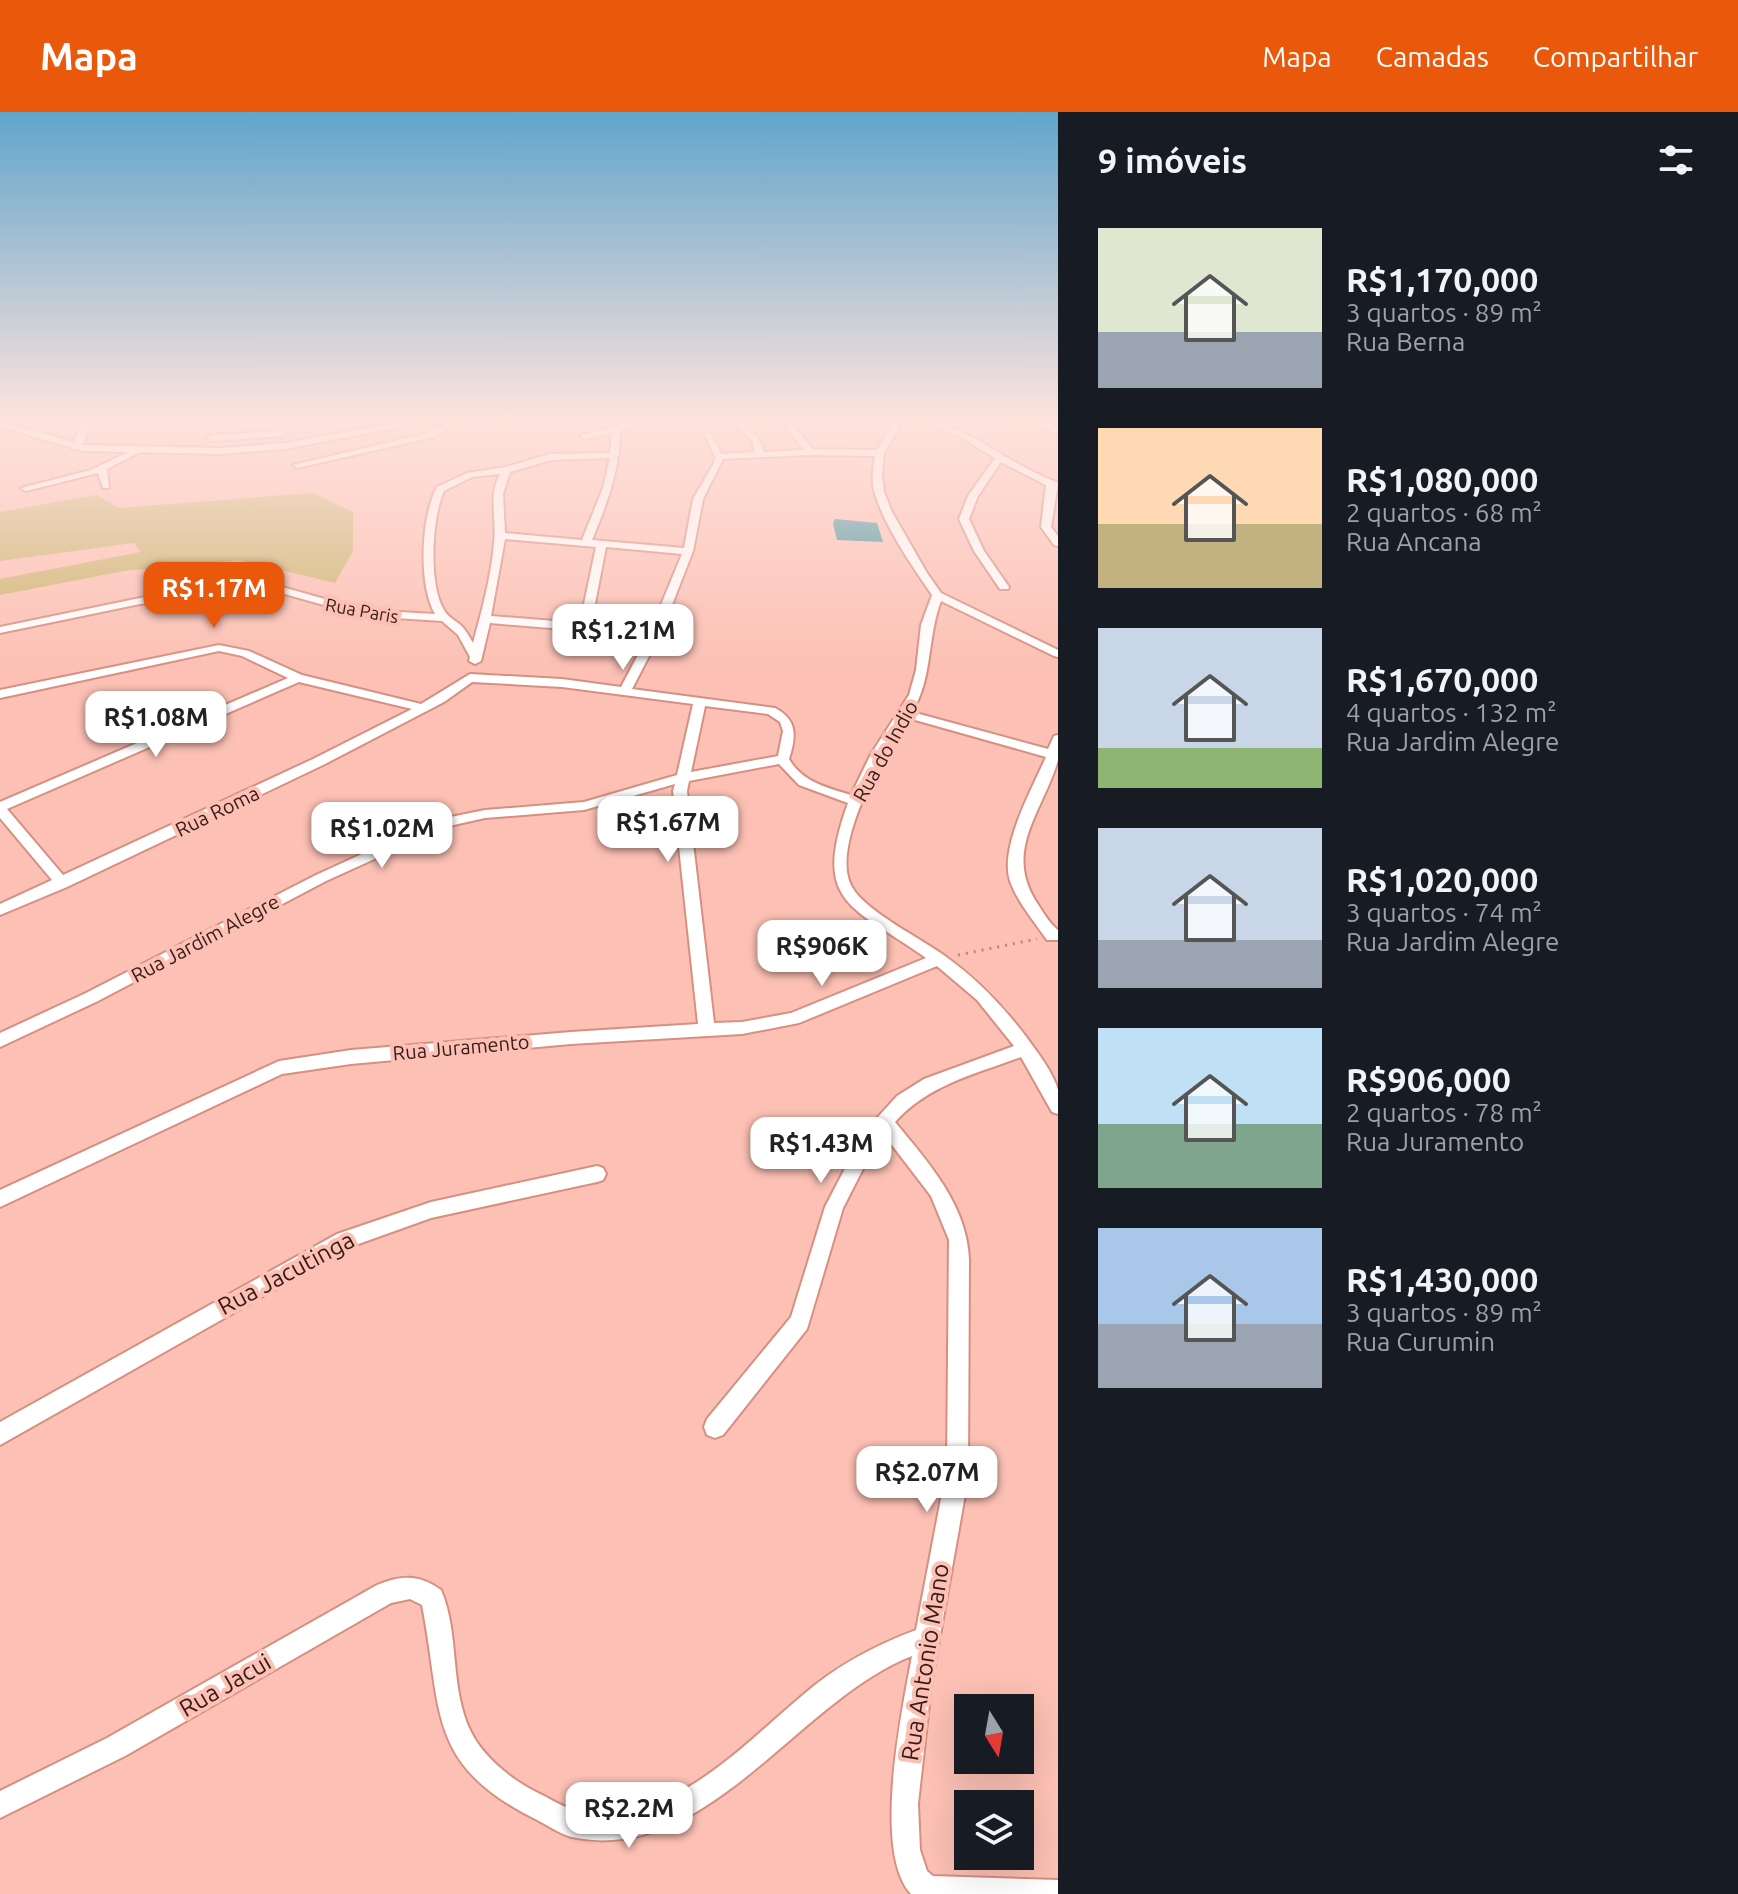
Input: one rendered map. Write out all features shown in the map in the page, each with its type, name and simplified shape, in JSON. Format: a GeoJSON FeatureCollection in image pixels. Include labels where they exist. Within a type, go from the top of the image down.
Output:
{"type":"FeatureCollection","features":[{"type":"Feature","properties":{"kind":"street"},"geometry":{"type":"LineString","coordinates":[[433,503],[431,559],[436,607],[443,618],[458,629],[476,657]]}},
{"type":"Feature","properties":{"kind":"street"},"geometry":{"type":"LineString","coordinates":[[499,503],[500,536],[487,619],[470,678],[625,690],[771,711],[789,724],[791,734],[783,759],[793,774],[805,782],[855,801]]}},
{"type":"Feature","properties":{"kind":"street"},"geometry":{"type":"LineString","coordinates":[[586,542],[603,503]]}},
{"type":"Feature","properties":{"kind":"street"},"geometry":{"type":"LineString","coordinates":[[625,690],[655,633],[688,551],[697,503]]}},
{"type":"Feature","properties":{"kind":"street"},"geometry":{"type":"LineString","coordinates":[[885,503],[937,595],[1058,654]]}},
{"type":"Feature","properties":{"kind":"street"},"geometry":{"type":"LineString","coordinates":[[970,503],[964,519],[979,551],[1004,587]]}},
{"type":"Feature","properties":{"kind":"street"},"geometry":{"type":"LineString","coordinates":[[1050,503],[1046,520],[1049,532],[1058,543]]}},
{"type":"Feature","properties":{"kind":"street"},"geometry":{"type":"LineString","coordinates":[[500,536],[688,551]]}},
{"type":"Feature","properties":{"kind":"street"},"geometry":{"type":"LineString","coordinates":[[585,626],[602,544]]}},
{"type":"Feature","properties":{"kind":"street","name":"Rua Paris"},"geometry":{"type":"LineString","coordinates":[[0,630],[140,601],[245,587],[282,590],[363,613],[443,618]]}},
{"type":"Feature","properties":{"kind":"street","name":"Rua do Indio"},"geometry":{"type":"LineString","coordinates":[[937,595],[927,625],[924,665],[906,714],[884,743],[855,801],[841,857],[840,881],[847,895],[984,994],[1026,1048],[1058,1107]]}},
{"type":"Feature","properties":{"kind":"street"},"geometry":{"type":"LineString","coordinates":[[487,619],[655,633]]}},
{"type":"Feature","properties":{"kind":"street"},"geometry":{"type":"LineString","coordinates":[[0,694],[219,648],[245,653],[298,678],[423,708]]}},
{"type":"Feature","properties":{"kind":"street"},"geometry":{"type":"LineString","coordinates":[[62,883],[0,808],[298,678]]}},
{"type":"Feature","properties":{"kind":"street","name":"Rua Roma"},"geometry":{"type":"LineString","coordinates":[[0,910],[209,815],[423,708],[470,678]]}},
{"type":"Feature","properties":{"kind":"street"},"geometry":{"type":"LineString","coordinates":[[700,701],[681,778],[681,811],[707,1031]]}},
{"type":"Feature","properties":{"kind":"street"},"geometry":{"type":"LineString","coordinates":[[906,714],[1055,755]]}},
{"type":"Feature","properties":{"kind":"street"},"geometry":{"type":"LineString","coordinates":[[1055,936],[1021,889],[1015,873],[1017,846],[1055,755],[1058,739]]}},
{"type":"Feature","properties":{"kind":"street","name":"Rua Jardim Alegre"},"geometry":{"type":"LineString","coordinates":[[0,1040],[92,997],[411,834],[461,817],[584,806],[681,778],[783,759]]}},
{"type":"Feature","properties":{"kind":"street","name":"Rua Juramento"},"geometry":{"type":"LineString","coordinates":[[0,1199],[279,1068],[351,1057],[571,1038],[707,1031],[793,1019],[939,959]]}},
{"type":"Feature","properties":{"kind":"street"},"geometry":{"type":"LineString","coordinates":[[715,1427],[800,1322],[834,1207],[859,1159],[884,1122],[903,1101],[930,1084],[1026,1048]]}},
{"type":"Feature","properties":{"kind":"street","name":"Rua Antonio Mano"},"geometry":{"type":"LineString","coordinates":[[884,1122],[933,1180],[959,1240],[957,1476],[925,1639],[907,1779],[906,1817],[911,1867],[915,1878],[924,1887],[937,1891],[1058,1894]]}},
{"type":"Feature","properties":{"kind":"street","name":"Rua Jacutinga"},"geometry":{"type":"LineString","coordinates":[[0,1434],[344,1240],[431,1210],[597,1174]]}},
{"type":"Feature","properties":{"kind":"street","name":"Rua Jacui"},"geometry":{"type":"LineString","coordinates":[[0,1805],[116,1747],[385,1593],[403,1586],[422,1588],[433,1598],[458,1734],[471,1756],[493,1778],[537,1809],[573,1825],[607,1829],[644,1823],[681,1808],[721,1781],[823,1695],[865,1664],[925,1639]]}},
{"type":"Feature","properties":{"kind":"path"},"geometry":{"type":"LineString","coordinates":[[939,959],[1055,936]]}},
{"type":"Feature","properties":{"kind":"shaded area"},"geometry":{"type":"Polygon","coordinates":[[[50,503],[111,503],[119,508],[182,503],[334,503],[353,512],[353,551],[335,583],[239,560],[124,571],[0,595],[0,579],[141,552],[134,543],[0,561],[0,512],[50,503]]]}},
{"type":"Feature","properties":{"kind":"water"},"geometry":{"type":"Polygon","coordinates":[[[835,519],[877,523],[883,542],[837,540],[833,524],[835,519]]]}}]}
